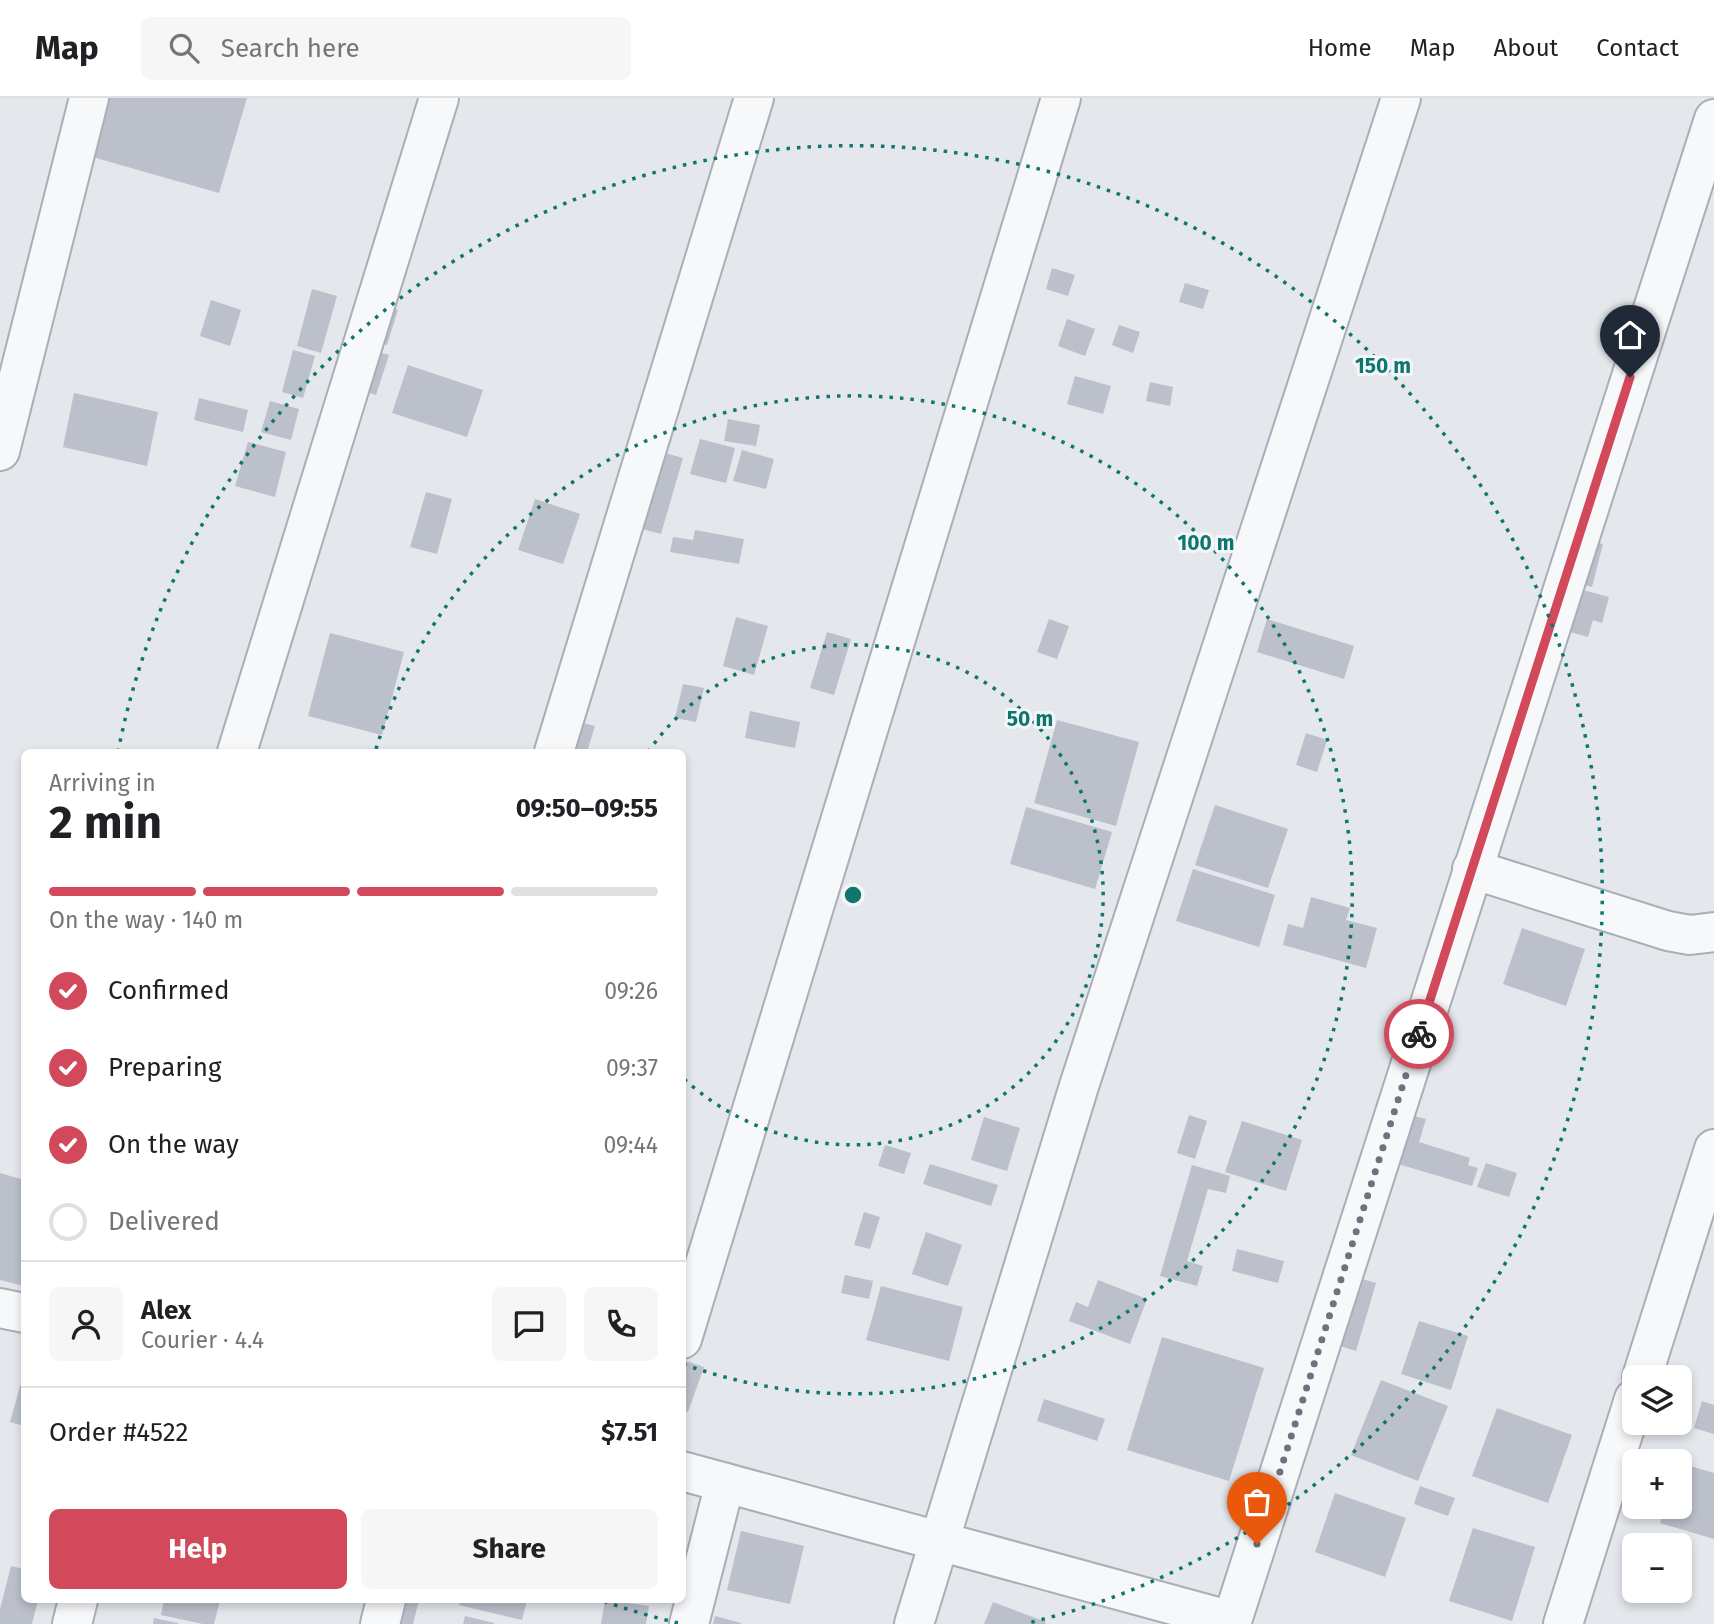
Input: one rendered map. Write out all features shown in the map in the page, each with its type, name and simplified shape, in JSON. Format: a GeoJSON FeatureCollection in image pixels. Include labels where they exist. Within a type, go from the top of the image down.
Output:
{"type":"FeatureCollection","features":[{"type":"Feature","properties":{"kind":"street"},"geometry":{"type":"LineString","coordinates":[[0,451],[89,98]]}},
{"type":"Feature","properties":{"kind":"street"},"geometry":{"type":"LineString","coordinates":[[238,749],[439,98]]}},
{"type":"Feature","properties":{"kind":"street"},"geometry":{"type":"LineString","coordinates":[[555,749],[754,98]]}},
{"type":"Feature","properties":{"kind":"street"},"geometry":{"type":"LineString","coordinates":[[686,1326],[1061,98]]}},
{"type":"Feature","properties":{"kind":"street"},"geometry":{"type":"LineString","coordinates":[[914,1624],[1079,1086],[1401,98]]}},
{"type":"Feature","properties":{"kind":"street"},"geometry":{"type":"LineString","coordinates":[[686,1472],[1232,1623],[1714,119]]}},
{"type":"Feature","properties":{"kind":"street"},"geometry":{"type":"LineString","coordinates":[[1472,869],[1668,931],[1690,935],[1714,932]]}},
{"type":"Feature","properties":{"kind":"street"},"geometry":{"type":"LineString","coordinates":[[1646,1365],[1714,1149]]}},
{"type":"Feature","properties":{"kind":"street"},"geometry":{"type":"LineString","coordinates":[[0,1308],[21,1312]]}},
{"type":"Feature","properties":{"kind":"street"},"geometry":{"type":"LineString","coordinates":[[1563,1624],[1623,1435]]}},
{"type":"Feature","properties":{"kind":"street"},"geometry":{"type":"LineString","coordinates":[[689,1624],[724,1483]]}},
{"type":"Feature","properties":{"kind":"street"},"geometry":{"type":"LineString","coordinates":[[72,1624],[77,1603]]}},
{"type":"Feature","properties":{"kind":"street"},"geometry":{"type":"LineString","coordinates":[[380,1624],[385,1603]]}},
{"type":"Feature","properties":{"kind":"building"},"geometry":{"type":"Polygon","coordinates":[[[98,98],[247,98],[219,193],[82,154],[98,98]]]}},
{"type":"Feature","properties":{"kind":"building"},"geometry":{"type":"Polygon","coordinates":[[[1052,268],[1075,275],[1068,296],[1046,289],[1052,268]]]}},
{"type":"Feature","properties":{"kind":"building"},"geometry":{"type":"Polygon","coordinates":[[[1185,283],[1209,290],[1203,309],[1179,302],[1185,283]]]}},
{"type":"Feature","properties":{"kind":"building"},"geometry":{"type":"Polygon","coordinates":[[[312,289],[337,296],[321,353],[297,346],[312,289]]]}},
{"type":"Feature","properties":{"kind":"building"},"geometry":{"type":"Polygon","coordinates":[[[211,300],[241,310],[230,346],[200,336],[211,300]]]}},
{"type":"Feature","properties":{"kind":"building"},"geometry":{"type":"Polygon","coordinates":[[[384,305],[398,310],[387,345],[372,341],[384,305]]]}},
{"type":"Feature","properties":{"kind":"building"},"geometry":{"type":"Polygon","coordinates":[[[1067,319],[1095,329],[1085,356],[1058,346],[1067,319]]]}},
{"type":"Feature","properties":{"kind":"building"},"geometry":{"type":"Polygon","coordinates":[[[1119,325],[1140,332],[1133,353],[1112,345],[1119,325]]]}},
{"type":"Feature","properties":{"kind":"building"},"geometry":{"type":"Polygon","coordinates":[[[293,350],[315,356],[303,398],[282,392],[293,350]]]}},
{"type":"Feature","properties":{"kind":"building"},"geometry":{"type":"Polygon","coordinates":[[[372,350],[389,355],[376,395],[359,390],[372,350]]]}},
{"type":"Feature","properties":{"kind":"building"},"geometry":{"type":"Polygon","coordinates":[[[408,365],[483,390],[467,437],[392,413],[408,365]]]}},
{"type":"Feature","properties":{"kind":"building"},"geometry":{"type":"Polygon","coordinates":[[[1075,376],[1111,386],[1103,414],[1067,404],[1075,376]]]}},
{"type":"Feature","properties":{"kind":"building"},"geometry":{"type":"Polygon","coordinates":[[[1150,382],[1173,387],[1170,406],[1146,401],[1150,382]]]}},
{"type":"Feature","properties":{"kind":"building"},"geometry":{"type":"Polygon","coordinates":[[[74,393],[158,412],[147,466],[63,447],[74,393]]]}},
{"type":"Feature","properties":{"kind":"building"},"geometry":{"type":"Polygon","coordinates":[[[199,398],[248,410],[243,432],[194,420],[199,398]]]}},
{"type":"Feature","properties":{"kind":"building"},"geometry":{"type":"Polygon","coordinates":[[[270,401],[299,409],[291,440],[261,432],[270,401]]]}},
{"type":"Feature","properties":{"kind":"building"},"geometry":{"type":"Polygon","coordinates":[[[728,419],[760,425],[756,446],[724,441],[728,419]]]}},
{"type":"Feature","properties":{"kind":"building"},"geometry":{"type":"Polygon","coordinates":[[[700,439],[735,448],[726,483],[690,474],[700,439]]]}},
{"type":"Feature","properties":{"kind":"building"},"geometry":{"type":"Polygon","coordinates":[[[248,442],[286,452],[275,497],[235,486],[248,442]]]}},
{"type":"Feature","properties":{"kind":"building"},"geometry":{"type":"Polygon","coordinates":[[[742,450],[774,459],[766,489],[733,481],[742,450]]]}},
{"type":"Feature","properties":{"kind":"building"},"geometry":{"type":"Polygon","coordinates":[[[665,453],[683,458],[661,534],[642,529],[665,453]]]}},
{"type":"Feature","properties":{"kind":"building"},"geometry":{"type":"Polygon","coordinates":[[[426,492],[452,499],[437,554],[410,547],[426,492]]]}},
{"type":"Feature","properties":{"kind":"building"},"geometry":{"type":"Polygon","coordinates":[[[535,499],[580,514],[563,564],[518,550],[535,499]]]}},
{"type":"Feature","properties":{"kind":"building"},"geometry":{"type":"Polygon","coordinates":[[[695,530],[744,539],[739,564],[670,552],[673,537],[693,540],[695,530]]]}},
{"type":"Feature","properties":{"kind":"building"},"geometry":{"type":"Polygon","coordinates":[[[1586,540],[1603,544],[1592,587],[1575,583],[1586,540]]]}},
{"type":"Feature","properties":{"kind":"building"},"geometry":{"type":"Polygon","coordinates":[[[1576,588],[1609,597],[1602,623],[1593,620],[1588,637],[1563,630],[1576,588]]]}},
{"type":"Feature","properties":{"kind":"building"},"geometry":{"type":"Polygon","coordinates":[[[736,617],[768,626],[754,675],[723,666],[736,617]]]}},
{"type":"Feature","properties":{"kind":"building"},"geometry":{"type":"Polygon","coordinates":[[[1049,619],[1069,626],[1057,659],[1037,652],[1049,619]]]}},
{"type":"Feature","properties":{"kind":"building"},"geometry":{"type":"Polygon","coordinates":[[[1267,619],[1354,646],[1344,679],[1257,652],[1267,619]]]}},
{"type":"Feature","properties":{"kind":"building"},"geometry":{"type":"Polygon","coordinates":[[[827,632],[851,639],[834,695],[810,688],[827,632]]]}},
{"type":"Feature","properties":{"kind":"building"},"geometry":{"type":"Polygon","coordinates":[[[330,633],[404,652],[382,735],[308,716],[330,633]]]}},
{"type":"Feature","properties":{"kind":"building"},"geometry":{"type":"Polygon","coordinates":[[[683,684],[704,688],[696,722],[675,718],[683,684]]]}},
{"type":"Feature","properties":{"kind":"building"},"geometry":{"type":"Polygon","coordinates":[[[750,711],[800,722],[795,748],[745,738],[750,711]]]}},
{"type":"Feature","properties":{"kind":"building"},"geometry":{"type":"Polygon","coordinates":[[[571,720],[595,726],[588,749],[562,749],[571,720]]]}},
{"type":"Feature","properties":{"kind":"building"},"geometry":{"type":"Polygon","coordinates":[[[1057,720],[1139,742],[1116,826],[1034,803],[1057,720]]]}},
{"type":"Feature","properties":{"kind":"building"},"geometry":{"type":"Polygon","coordinates":[[[1306,733],[1327,740],[1317,772],[1296,765],[1306,733]]]}},
{"type":"Feature","properties":{"kind":"building"},"geometry":{"type":"Polygon","coordinates":[[[1215,805],[1288,829],[1268,888],[1195,865],[1215,805]]]}},
{"type":"Feature","properties":{"kind":"building"},"geometry":{"type":"Polygon","coordinates":[[[1026,807],[1112,832],[1095,889],[1010,864],[1026,807]]]}},
{"type":"Feature","properties":{"kind":"building"},"geometry":{"type":"Polygon","coordinates":[[[1193,869],[1275,895],[1259,947],[1176,921],[1193,869]]]}},
{"type":"Feature","properties":{"kind":"building"},"geometry":{"type":"Polygon","coordinates":[[[1311,897],[1350,908],[1346,920],[1377,928],[1366,968],[1283,945],[1288,924],[1303,928],[1311,897]]]}},
{"type":"Feature","properties":{"kind":"building"},"geometry":{"type":"Polygon","coordinates":[[[1522,928],[1585,949],[1566,1006],[1503,984],[1522,928]]]}},
{"type":"Feature","properties":{"kind":"building"},"geometry":{"type":"Polygon","coordinates":[[[1403,1113],[1426,1119],[1419,1142],[1470,1158],[1468,1165],[1478,1168],[1472,1186],[1388,1161],[1403,1113]]]}},
{"type":"Feature","properties":{"kind":"building"},"geometry":{"type":"Polygon","coordinates":[[[1189,1115],[1207,1121],[1195,1159],[1177,1153],[1189,1115]]]}},
{"type":"Feature","properties":{"kind":"building"},"geometry":{"type":"Polygon","coordinates":[[[984,1117],[1020,1128],[1007,1171],[971,1160],[984,1117]]]}},
{"type":"Feature","properties":{"kind":"building"},"geometry":{"type":"Polygon","coordinates":[[[1242,1121],[1302,1140],[1286,1191],[1225,1172],[1242,1121]]]}},
{"type":"Feature","properties":{"kind":"building"},"geometry":{"type":"Polygon","coordinates":[[[885,1145],[911,1153],[904,1174],[878,1166],[885,1145]]]}},
{"type":"Feature","properties":{"kind":"building"},"geometry":{"type":"Polygon","coordinates":[[[1486,1163],[1517,1173],[1509,1197],[1477,1187],[1486,1163]]]}},
{"type":"Feature","properties":{"kind":"building"},"geometry":{"type":"Polygon","coordinates":[[[930,1164],[998,1185],[991,1206],[923,1184],[930,1164]]]}},
{"type":"Feature","properties":{"kind":"building"},"geometry":{"type":"Polygon","coordinates":[[[1192,1165],[1230,1176],[1226,1193],[1208,1189],[1187,1261],[1203,1266],[1197,1286],[1160,1276],[1192,1165]]]}},
{"type":"Feature","properties":{"kind":"building"},"geometry":{"type":"Polygon","coordinates":[[[0,1173],[21,1179],[21,1285],[0,1280],[0,1173]]]}},
{"type":"Feature","properties":{"kind":"building"},"geometry":{"type":"Polygon","coordinates":[[[864,1212],[880,1217],[870,1249],[854,1245],[864,1212]]]}},
{"type":"Feature","properties":{"kind":"building"},"geometry":{"type":"Polygon","coordinates":[[[926,1232],[962,1245],[948,1286],[912,1274],[926,1232]]]}},
{"type":"Feature","properties":{"kind":"building"},"geometry":{"type":"Polygon","coordinates":[[[1237,1249],[1284,1261],[1278,1283],[1232,1271],[1237,1249]]]}},
{"type":"Feature","properties":{"kind":"building"},"geometry":{"type":"Polygon","coordinates":[[[845,1275],[873,1281],[869,1299],[841,1293],[845,1275]]]}},
{"type":"Feature","properties":{"kind":"building"},"geometry":{"type":"Polygon","coordinates":[[[1355,1277],[1376,1283],[1356,1351],[1334,1344],[1355,1277]]]}},
{"type":"Feature","properties":{"kind":"building"},"geometry":{"type":"Polygon","coordinates":[[[1098,1280],[1147,1299],[1130,1344],[1069,1321],[1076,1302],[1088,1307],[1098,1280]]]}},
{"type":"Feature","properties":{"kind":"building"},"geometry":{"type":"Polygon","coordinates":[[[881,1286],[963,1307],[949,1361],[866,1340],[881,1286]]]}},
{"type":"Feature","properties":{"kind":"building"},"geometry":{"type":"Polygon","coordinates":[[[1419,1321],[1468,1336],[1451,1390],[1401,1374],[1419,1321]]]}},
{"type":"Feature","properties":{"kind":"building"},"geometry":{"type":"Polygon","coordinates":[[[1162,1337],[1264,1368],[1229,1481],[1127,1450],[1162,1337]]]}},
{"type":"Feature","properties":{"kind":"building"},"geometry":{"type":"Polygon","coordinates":[[[686,1361],[704,1367],[688,1412],[686,1411],[686,1361]]]}},
{"type":"Feature","properties":{"kind":"building"},"geometry":{"type":"Polygon","coordinates":[[[1653,1361],[1668,1365],[1652,1365],[1653,1361]]]}},
{"type":"Feature","properties":{"kind":"building"},"geometry":{"type":"Polygon","coordinates":[[[1381,1380],[1448,1406],[1418,1481],[1351,1455],[1381,1380]]]}},
{"type":"Feature","properties":{"kind":"building"},"geometry":{"type":"Polygon","coordinates":[[[21,1383],[21,1425],[10,1422],[21,1383]]]}},
{"type":"Feature","properties":{"kind":"building"},"geometry":{"type":"Polygon","coordinates":[[[1044,1399],[1105,1419],[1097,1441],[1037,1421],[1044,1399]]]}},
{"type":"Feature","properties":{"kind":"building"},"geometry":{"type":"Polygon","coordinates":[[[1702,1401],[1714,1405],[1714,1434],[1694,1428],[1702,1401]]]}},
{"type":"Feature","properties":{"kind":"building"},"geometry":{"type":"Polygon","coordinates":[[[1497,1408],[1572,1435],[1548,1503],[1472,1476],[1497,1408]]]}},
{"type":"Feature","properties":{"kind":"building"},"geometry":{"type":"Polygon","coordinates":[[[1692,1467],[1714,1473],[1714,1539],[1660,1523],[1661,1519],[1692,1519],[1692,1467]]]}},
{"type":"Feature","properties":{"kind":"building"},"geometry":{"type":"Polygon","coordinates":[[[1420,1486],[1455,1498],[1448,1516],[1414,1504],[1420,1486]]]}},
{"type":"Feature","properties":{"kind":"building"},"geometry":{"type":"Polygon","coordinates":[[[1335,1493],[1406,1518],[1385,1577],[1315,1552],[1335,1493]]]}},
{"type":"Feature","properties":{"kind":"building"},"geometry":{"type":"Polygon","coordinates":[[[1473,1528],[1535,1547],[1512,1621],[1449,1601],[1473,1528]]]}},
{"type":"Feature","properties":{"kind":"building"},"geometry":{"type":"Polygon","coordinates":[[[741,1531],[804,1546],[790,1604],[727,1590],[741,1531]]]}},
{"type":"Feature","properties":{"kind":"building"},"geometry":{"type":"Polygon","coordinates":[[[11,1566],[21,1568],[21,1603],[37,1603],[32,1624],[0,1624],[0,1609],[11,1566]]]}},
{"type":"Feature","properties":{"kind":"building"},"geometry":{"type":"Polygon","coordinates":[[[993,1602],[1046,1622],[984,1624],[993,1602]]]}},
{"type":"Feature","properties":{"kind":"building"},"geometry":{"type":"Polygon","coordinates":[[[163,1603],[219,1603],[214,1624],[161,1615],[163,1603]]]}},
{"type":"Feature","properties":{"kind":"building"},"geometry":{"type":"Polygon","coordinates":[[[400,1603],[418,1603],[413,1624],[395,1624],[400,1603]]]}},
{"type":"Feature","properties":{"kind":"building"},"geometry":{"type":"Polygon","coordinates":[[[460,1603],[526,1603],[522,1620],[459,1605],[460,1603]]]}},
{"type":"Feature","properties":{"kind":"building"},"geometry":{"type":"Polygon","coordinates":[[[604,1603],[649,1606],[646,1624],[601,1624],[604,1603]]]}},
{"type":"Feature","properties":{"kind":"building"},"geometry":{"type":"Polygon","coordinates":[[[465,1616],[494,1623],[494,1624],[463,1624],[465,1616]]]}},
{"type":"Feature","properties":{"kind":"building"},"geometry":{"type":"Polygon","coordinates":[[[715,1616],[741,1623],[741,1624],[713,1624],[715,1616]]]}},
{"type":"Feature","properties":{"kind":"building"},"geometry":{"type":"Polygon","coordinates":[[[154,1618],[178,1623],[178,1624],[153,1624],[154,1618]]]}},
{"type":"Feature","properties":{"kind":"way so far"},"geometry":{"type":"LineString","coordinates":[[1257,1544],[1419,1034]]}},
{"type":"Feature","properties":{"kind":"route"},"geometry":{"type":"LineString","coordinates":[[1419,1034],[1630,377]]}}]}
